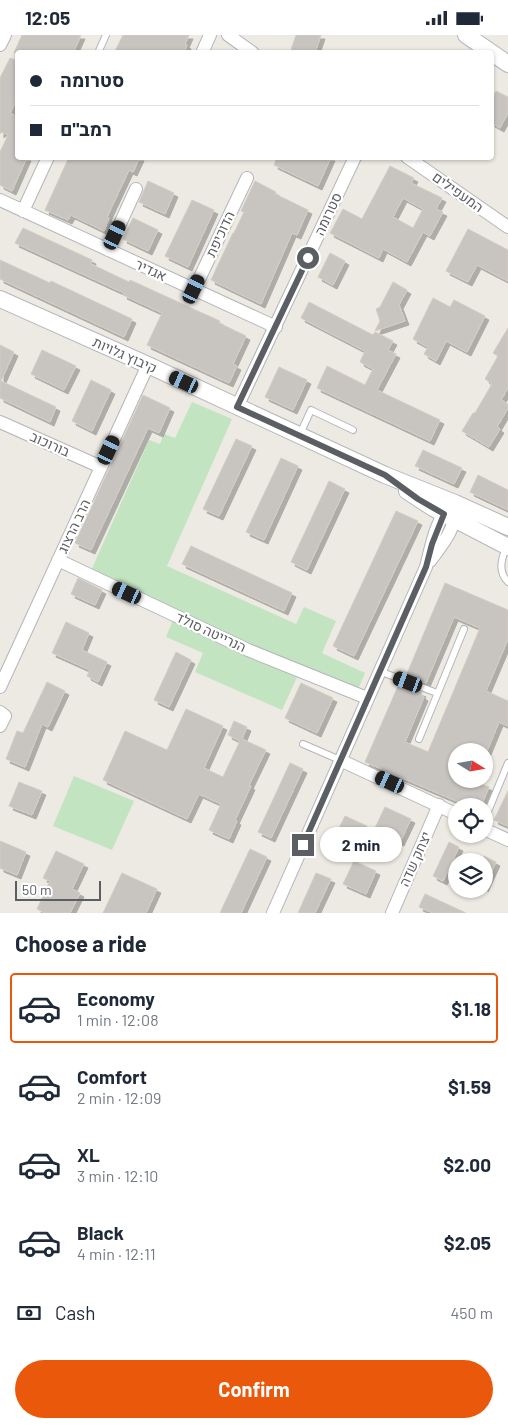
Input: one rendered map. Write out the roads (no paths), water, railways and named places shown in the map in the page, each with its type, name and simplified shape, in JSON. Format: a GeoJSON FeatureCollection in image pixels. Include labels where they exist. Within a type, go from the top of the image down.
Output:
{"type":"FeatureCollection","features":[{"type":"Feature","properties":{"kind":"street"},"geometry":{"type":"LineString","coordinates":[[0,45],[5,35]]}},
{"type":"Feature","properties":{"kind":"street"},"geometry":{"type":"LineString","coordinates":[[203,50],[210,35]]}},
{"type":"Feature","properties":{"kind":"street"},"geometry":{"type":"LineString","coordinates":[[228,35],[249,50]]}},
{"type":"Feature","properties":{"kind":"street"},"geometry":{"type":"LineString","coordinates":[[466,35],[488,50]]}},
{"type":"Feature","properties":{"kind":"street"},"geometry":{"type":"LineString","coordinates":[[494,54],[508,64]]}},
{"type":"Feature","properties":{"kind":"street"},"geometry":{"type":"LineString","coordinates":[[24,211],[47,160]]}},
{"type":"Feature","properties":{"kind":"street","name":"סטרומה"},"geometry":{"type":"LineString","coordinates":[[237,407],[354,160]]}},
{"type":"Feature","properties":{"kind":"street","name":"המעפילים"},"geometry":{"type":"LineString","coordinates":[[411,160],[508,227]]}},
{"type":"Feature","properties":{"kind":"street","name":"הדוכיפת"},"geometry":{"type":"LineString","coordinates":[[194,289],[247,178]]}},
{"type":"Feature","properties":{"kind":"street"},"geometry":{"type":"LineString","coordinates":[[108,250],[136,189]]}},
{"type":"Feature","properties":{"kind":"street","name":"אגדיר"},"geometry":{"type":"LineString","coordinates":[[0,200],[276,327]]}},
{"type":"Feature","properties":{"kind":"street","name":"קיבוץ גלויות"},"geometry":{"type":"LineString","coordinates":[[0,299],[148,365],[385,475],[452,512],[507,546]]}},
{"type":"Feature","properties":{"kind":"street","name":"הרב הרצוג"},"geometry":{"type":"LineString","coordinates":[[0,687],[148,365]]}},
{"type":"Feature","properties":{"kind":"street"},"geometry":{"type":"LineString","coordinates":[[0,436],[3,423]]}},
{"type":"Feature","properties":{"kind":"street","name":"בורוכוב"},"geometry":{"type":"LineString","coordinates":[[3,423],[101,467]]}},
{"type":"Feature","properties":{"kind":"street"},"geometry":{"type":"LineString","coordinates":[[273,913],[426,567],[432,544],[452,512]]}},
{"type":"Feature","properties":{"kind":"street","name":"קיבוץ גלויות"},"geometry":{"type":"LineString","coordinates":[[452,512],[508,527]]}},
{"type":"Feature","properties":{"kind":"street","name":"הנרייטה סולד"},"geometry":{"type":"LineString","coordinates":[[58,560],[248,650],[367,699]]}},
{"type":"Feature","properties":{"kind":"street"},"geometry":{"type":"LineString","coordinates":[[0,713],[5,716],[0,726]]}},
{"type":"Feature","properties":{"kind":"street"},"geometry":{"type":"LineString","coordinates":[[340,759],[448,810]]}},
{"type":"Feature","properties":{"kind":"street","name":"יצחק שדה"},"geometry":{"type":"LineString","coordinates":[[392,913],[439,805]]}},
{"type":"Feature","properties":{"kind":"street"},"geometry":{"type":"LineString","coordinates":[[493,834],[508,841]]}},
{"type":"Feature","properties":{"kind":"lane"},"geometry":{"type":"LineString","coordinates":[[99,50],[106,35]]}},
{"type":"Feature","properties":{"kind":"lane"},"geometry":{"type":"LineString","coordinates":[[299,435],[311,410],[353,430]]}},
{"type":"Feature","properties":{"kind":"lane","name":"קיבוץ גלויות"},"geometry":{"type":"LineString","coordinates":[[507,546],[502,555],[501,565],[503,577],[508,582]]}},
{"type":"Feature","properties":{"kind":"lane"},"geometry":{"type":"LineString","coordinates":[[419,739],[464,629]]}},
{"type":"Feature","properties":{"kind":"lane"},"geometry":{"type":"LineString","coordinates":[[379,671],[437,693]]}},
{"type":"Feature","properties":{"kind":"lane"},"geometry":{"type":"LineString","coordinates":[[303,744],[340,759]]}},
{"type":"Feature","properties":{"kind":"lane"},"geometry":{"type":"LineString","coordinates":[[493,799],[508,763]]}}]}
